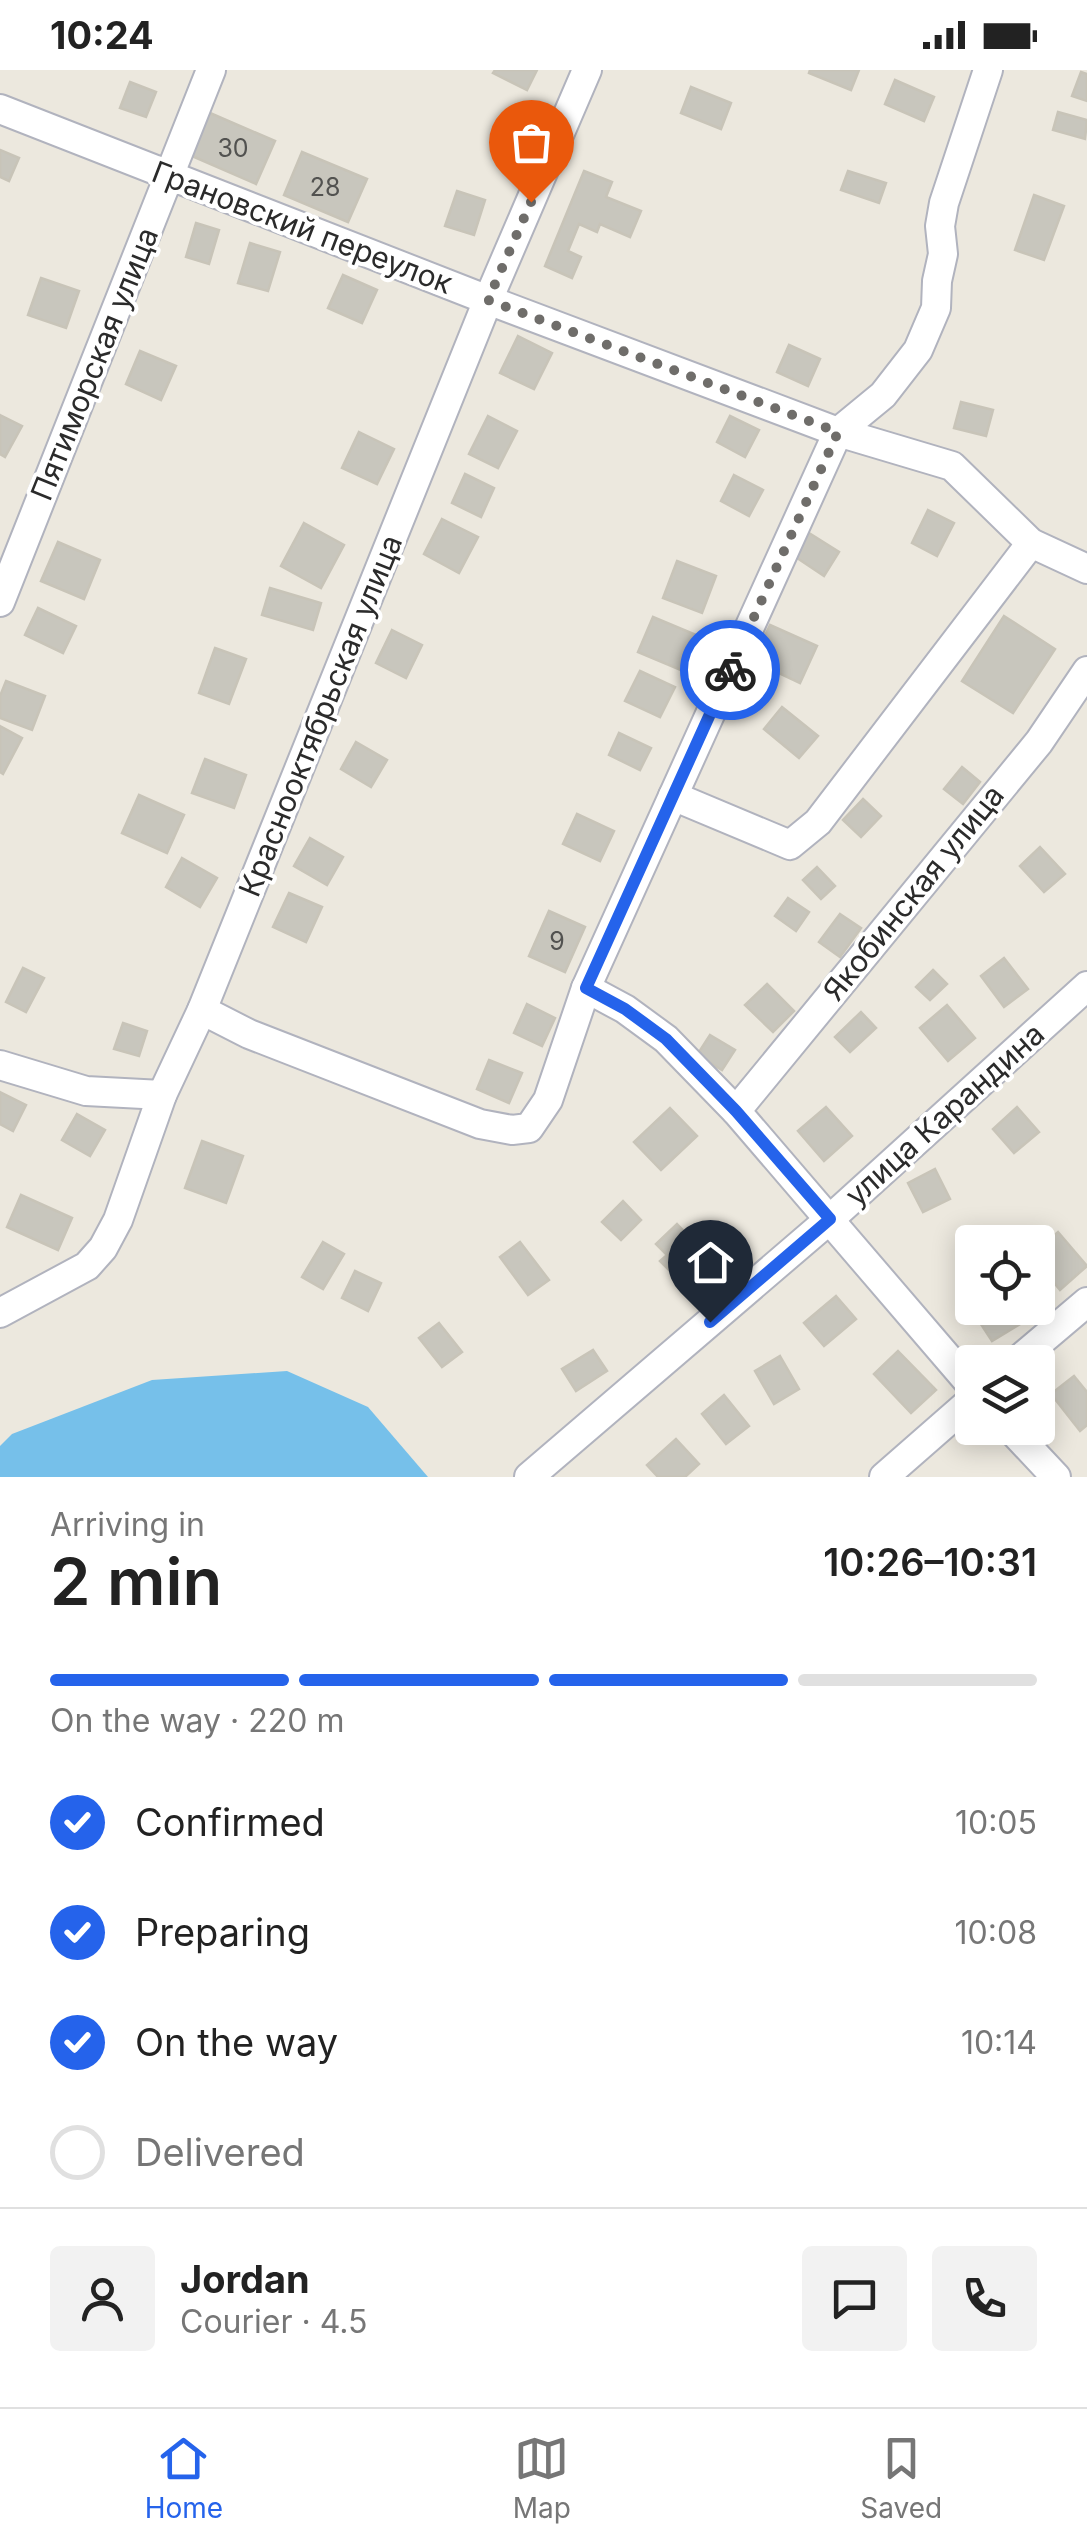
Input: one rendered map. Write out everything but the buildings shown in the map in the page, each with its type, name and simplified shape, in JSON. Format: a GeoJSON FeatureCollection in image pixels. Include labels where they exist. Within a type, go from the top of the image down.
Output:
{"type":"FeatureCollection","features":[{"type":"Feature","properties":{"kind":"street","name":"Пятиморская улица"},"geometry":{"type":"LineString","coordinates":[[0,602],[211,70]]}},
{"type":"Feature","properties":{"kind":"street","name":"Краснооктябрьская улица"},"geometry":{"type":"LineString","coordinates":[[0,1313],[87,1266],[103,1248],[118,1220],[162,1095],[202,1010],[488,300],[588,70]]}},
{"type":"Feature","properties":{"kind":"street"},"geometry":{"type":"LineString","coordinates":[[202,1010],[250,1034],[480,1124],[512,1130],[528,1128],[548,1100],[586,988],[838,432],[883,394],[918,350],[936,308],[944,204],[988,70]]}},
{"type":"Feature","properties":{"kind":"street","name":"Грановский переулок"},"geometry":{"type":"LineString","coordinates":[[0,109],[838,432],[952,466],[1031,543],[1087,569]]}},
{"type":"Feature","properties":{"kind":"street"},"geometry":{"type":"LineString","coordinates":[[674,796],[790,845],[818,822],[1031,543]]}},
{"type":"Feature","properties":{"kind":"street","name":"Якобинская улица"},"geometry":{"type":"LineString","coordinates":[[736,1111],[1039,742],[1087,671]]}},
{"type":"Feature","properties":{"kind":"street","name":"улица Карандина"},"geometry":{"type":"LineString","coordinates":[[529,1477],[830,1219],[1087,986]]}},
{"type":"Feature","properties":{"kind":"street"},"geometry":{"type":"LineString","coordinates":[[586,988],[625,1009],[666,1039],[736,1111],[955,1366]]}},
{"type":"Feature","properties":{"kind":"street"},"geometry":{"type":"LineString","coordinates":[[0,1065],[86,1091],[162,1095]]}},
{"type":"Feature","properties":{"kind":"street"},"geometry":{"type":"LineString","coordinates":[[1036,1345],[1087,1302]]}},
{"type":"Feature","properties":{"kind":"street"},"geometry":{"type":"LineString","coordinates":[[884,1477],[955,1415]]}},
{"type":"Feature","properties":{"kind":"street"},"geometry":{"type":"LineString","coordinates":[[1026,1445],[1056,1477]]}},
{"type":"Feature","properties":{"kind":"water"},"geometry":{"type":"Polygon","coordinates":[[[287,1371],[368,1407],[428,1477],[0,1477],[0,1446],[12,1434],[152,1380],[287,1371]]]}},
{"type":"Feature","properties":{"kind":"way so far"},"geometry":{"type":"LineString","coordinates":[[531,202],[488,300],[838,432],[730,670]]}},
{"type":"Feature","properties":{"kind":"route"},"geometry":{"type":"LineString","coordinates":[[710,1322],[830,1219],[736,1111],[666,1039],[625,1009],[586,988],[730,670]]}}]}
